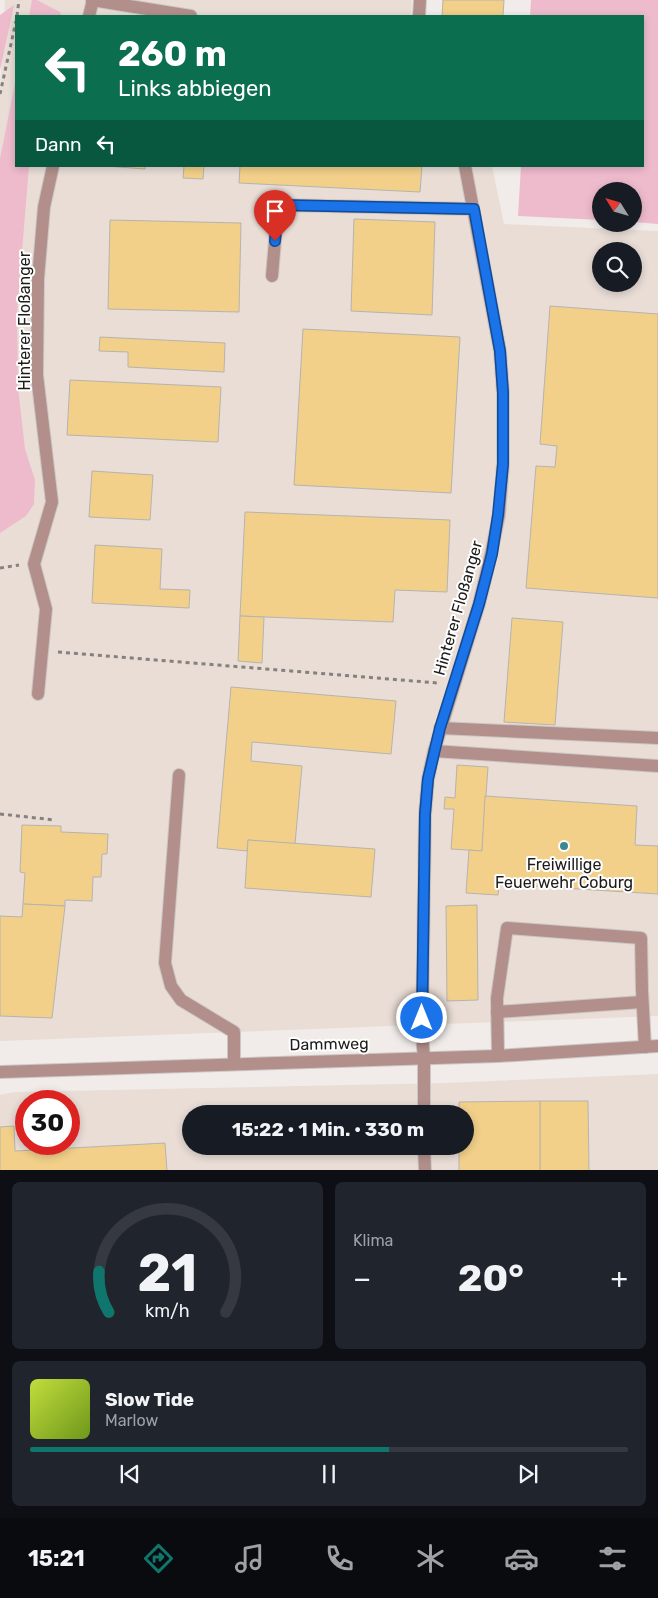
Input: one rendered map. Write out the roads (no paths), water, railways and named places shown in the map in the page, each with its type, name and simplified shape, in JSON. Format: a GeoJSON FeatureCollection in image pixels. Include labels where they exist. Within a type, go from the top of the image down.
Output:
{"type":"FeatureCollection","features":[{"type":"Feature","properties":{"kind":"street"},"geometry":{"type":"LineString","coordinates":[[89,15],[93,0],[186,15]]}},
{"type":"Feature","properties":{"kind":"street"},"geometry":{"type":"LineString","coordinates":[[420,0],[420,15]]}},
{"type":"Feature","properties":{"kind":"street","name":"Hinterer Floßanger"},"geometry":{"type":"LineString","coordinates":[[38,694],[46,608],[34,564],[52,502],[37,375],[38,279],[44,207],[53,167]]}},
{"type":"Feature","properties":{"kind":"street","name":"Hinterer Floßanger"},"geometry":{"type":"LineString","coordinates":[[424,1105],[422,1036],[425,814],[428,779],[440,728],[479,604],[492,554],[503,464],[503,393],[500,351],[465,167]]}},
{"type":"Feature","properties":{"kind":"street"},"geometry":{"type":"LineString","coordinates":[[272,276],[278,205],[474,209]]}},
{"type":"Feature","properties":{"kind":"street"},"geometry":{"type":"LineString","coordinates":[[440,728],[658,738]]}},
{"type":"Feature","properties":{"kind":"street"},"geometry":{"type":"LineString","coordinates":[[434,751],[658,766]]}},
{"type":"Feature","properties":{"kind":"street"},"geometry":{"type":"LineString","coordinates":[[179,775],[165,963],[171,986],[181,1000],[234,1032],[234,1064]]}},
{"type":"Feature","properties":{"kind":"street"},"geometry":{"type":"LineString","coordinates":[[498,1056],[497,998],[507,928],[641,938],[642,1002],[652,1046]]}},
{"type":"Feature","properties":{"kind":"street"},"geometry":{"type":"LineString","coordinates":[[497,1012],[642,1002]]}},
{"type":"Feature","properties":{"kind":"street","name":"Dammweg"},"geometry":{"type":"LineString","coordinates":[[0,1072],[498,1056],[652,1046]]}},
{"type":"Feature","properties":{"kind":"street"},"geometry":{"type":"LineString","coordinates":[[424,1155],[425,1170]]}},
{"type":"Feature","properties":{"kind":"place","name":"Freiwillige Feuerwehr Coburg"},"geometry":{"type":"Point","coordinates":[564,846]}}]}
